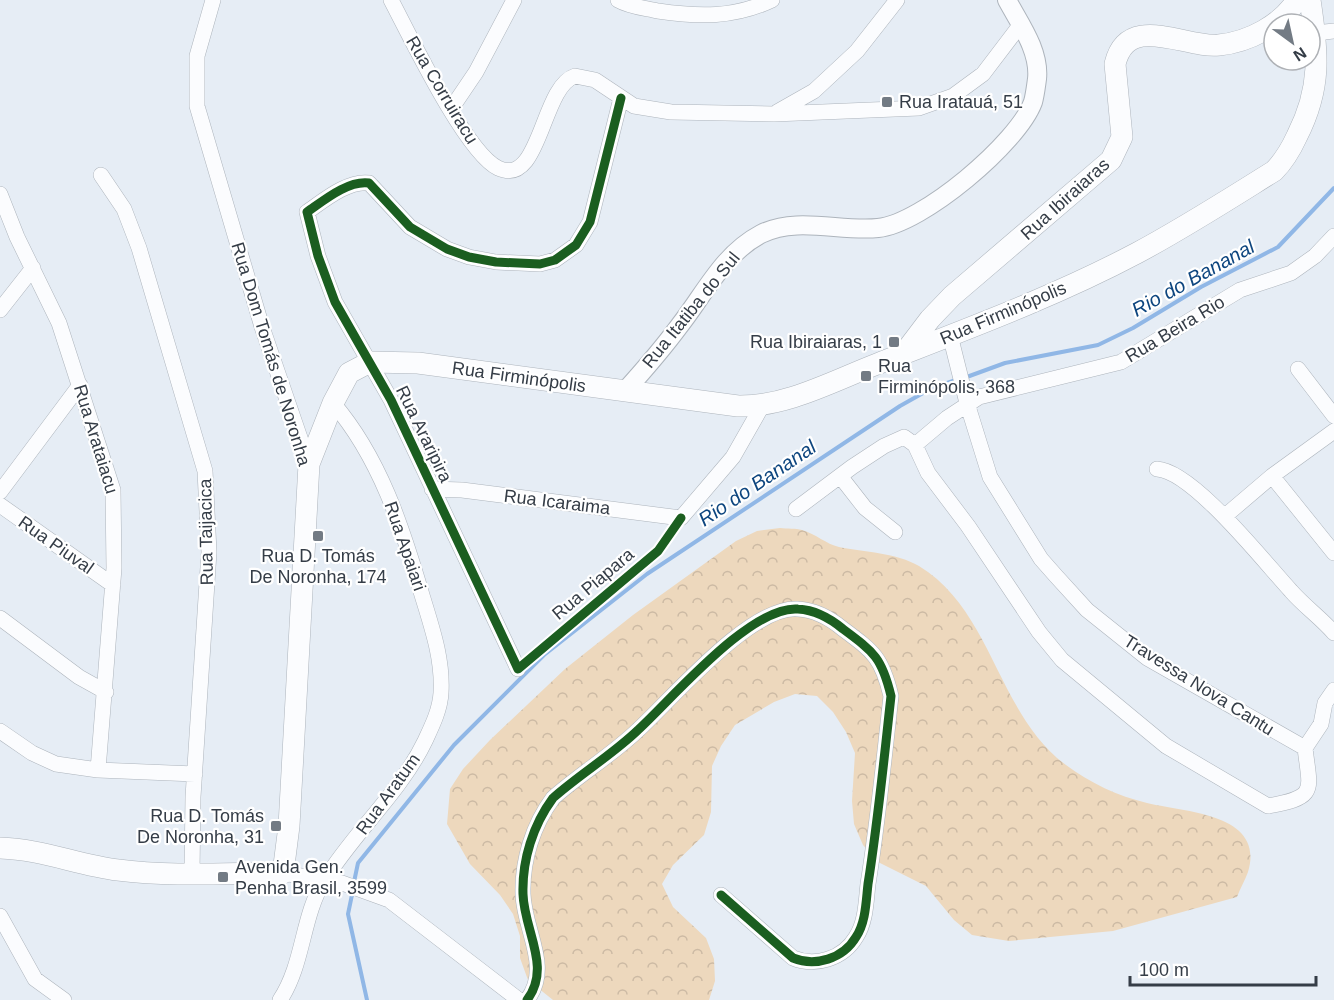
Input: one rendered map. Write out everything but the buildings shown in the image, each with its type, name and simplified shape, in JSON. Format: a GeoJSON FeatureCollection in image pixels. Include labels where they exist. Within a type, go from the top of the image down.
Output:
{"type":"FeatureCollection","features":[{"type":"Feature","properties":{"kind":"main road","name":"Rua Ibiraiaras"},"geometry":{"type":"LineString","coordinates":[[926,336],[938,312],[1111,160],[1122,136],[1115,64],[1117,54],[1130,40],[1138,36],[1159,36],[1206,45],[1229,43],[1257,34],[1272,25],[1284,17],[1297,0]]}},
{"type":"Feature","properties":{"kind":"main road","name":"Rua Firminópolis"},"geometry":{"type":"LineString","coordinates":[[370,362],[418,363],[682,400],[762,406],[904,353],[926,336],[952,341],[1128,257],[1274,171],[1292,146],[1311,104],[1325,32],[1310,0]]}},
{"type":"Feature","properties":{"kind":"main road"},"geometry":{"type":"LineString","coordinates":[[938,312],[952,341]]}},
{"type":"Feature","properties":{"kind":"main road"},"geometry":{"type":"LineString","coordinates":[[309,464],[333,403],[350,373],[370,362]]}},
{"type":"Feature","properties":{"kind":"main road","name":"Rua Dom Tomás de Noronha"},"geometry":{"type":"LineString","coordinates":[[283,873],[290,802],[309,464]]}},
{"type":"Feature","properties":{"kind":"main road"},"geometry":{"type":"LineString","coordinates":[[0,848],[23,849],[117,870],[283,873]]}},
{"type":"Feature","properties":{"kind":"street","name":"Rua Dom Tomás de Noronha"},"geometry":{"type":"LineString","coordinates":[[213,0],[196,66],[197,106],[262,327],[309,464]]}},
{"type":"Feature","properties":{"kind":"street","name":"Rua Corruiracu"},"geometry":{"type":"LineString","coordinates":[[391,0],[451,109],[476,149],[497,168],[506,171],[514,170],[528,159],[538,140],[554,97],[571,77],[587,77],[595,80],[621,98]]}},
{"type":"Feature","properties":{"kind":"street"},"geometry":{"type":"LineString","coordinates":[[451,109],[476,72],[514,0]]}},
{"type":"Feature","properties":{"kind":"street"},"geometry":{"type":"LineString","coordinates":[[618,0],[633,6],[693,16],[746,11],[772,0]]}},
{"type":"Feature","properties":{"kind":"street"},"geometry":{"type":"LineString","coordinates":[[774,114],[814,91],[857,51],[897,0]]}},
{"type":"Feature","properties":{"kind":"street","name":"Rua Itatiba do Sul"},"geometry":{"type":"LineString","coordinates":[[625,391],[682,323],[724,263],[738,249],[761,234],[777,228],[823,225],[878,228],[919,214],[962,183],[1006,140],[1033,102],[1038,78],[1036,56],[1007,0]]}},
{"type":"Feature","properties":{"kind":"street"},"geometry":{"type":"LineString","coordinates":[[621,98],[634,106],[671,112],[774,114],[919,108],[940,102],[983,74],[1021,24]]}},
{"type":"Feature","properties":{"kind":"street","name":"Rua Araripira"},"geometry":{"type":"LineString","coordinates":[[518,669],[370,362],[335,302],[318,256],[307,212],[329,196],[358,183],[369,183],[410,227],[447,249],[469,257],[496,262],[540,264],[555,260],[576,245],[590,222],[621,98]]}},
{"type":"Feature","properties":{"kind":"street","name":"Rua Taijacica"},"geometry":{"type":"LineString","coordinates":[[101,175],[115,193],[139,248],[205,471],[209,552],[195,774],[192,873]]}},
{"type":"Feature","properties":{"kind":"street","name":"Rua Arataiacu"},"geometry":{"type":"LineString","coordinates":[[0,194],[60,323],[113,490],[116,516],[113,585],[98,770]]}},
{"type":"Feature","properties":{"kind":"street","name":"Rua Beira Rio"},"geometry":{"type":"LineString","coordinates":[[915,445],[966,396],[1121,362],[1240,290],[1292,273],[1315,256],[1334,236]]}},
{"type":"Feature","properties":{"kind":"street"},"geometry":{"type":"LineString","coordinates":[[0,310],[33,268]]}},
{"type":"Feature","properties":{"kind":"street","name":"Travessa Nova Cantu"},"geometry":{"type":"LineString","coordinates":[[952,341],[966,396],[994,486],[1041,559],[1074,597],[1147,658],[1305,748]]}},
{"type":"Feature","properties":{"kind":"street"},"geometry":{"type":"LineString","coordinates":[[1298,369],[1334,416]]}},
{"type":"Feature","properties":{"kind":"street"},"geometry":{"type":"LineString","coordinates":[[0,492],[80,385]]}},
{"type":"Feature","properties":{"kind":"street","name":"Rua Apaiari"},"geometry":{"type":"LineString","coordinates":[[333,403],[360,438],[398,519],[437,646],[440,702]]}},
{"type":"Feature","properties":{"kind":"street","name":"Rua Icaraima"},"geometry":{"type":"LineString","coordinates":[[432,489],[462,490],[681,518],[733,457],[762,406]]}},
{"type":"Feature","properties":{"kind":"street"},"geometry":{"type":"LineString","coordinates":[[1225,516],[1272,476],[1334,431]]}},
{"type":"Feature","properties":{"kind":"street"},"geometry":{"type":"LineString","coordinates":[[796,509],[884,446],[902,438],[915,445],[928,473],[968,526],[1050,647],[1062,660],[1166,746],[1268,806],[1304,796],[1308,792],[1310,780],[1305,748],[1328,720],[1325,703],[1334,690]]}},
{"type":"Feature","properties":{"kind":"street"},"geometry":{"type":"LineString","coordinates":[[1157,468],[1173,472],[1225,516],[1266,559],[1291,591],[1334,633]]}},
{"type":"Feature","properties":{"kind":"street"},"geometry":{"type":"LineString","coordinates":[[840,476],[865,508],[895,532]]}},
{"type":"Feature","properties":{"kind":"street"},"geometry":{"type":"LineString","coordinates":[[1272,476],[1334,553]]}},
{"type":"Feature","properties":{"kind":"street","name":"Rua Piuval"},"geometry":{"type":"LineString","coordinates":[[0,505],[113,585]]}},
{"type":"Feature","properties":{"kind":"street"},"geometry":{"type":"LineString","coordinates":[[527,1000],[538,981],[539,966],[526,920],[523,879],[531,838],[541,815],[553,798],[637,732],[724,646],[770,615],[797,609],[828,618],[875,652],[886,675],[891,696],[876,832],[861,927],[847,948],[822,962],[806,963],[792,958],[721,895]]}},
{"type":"Feature","properties":{"kind":"street"},"geometry":{"type":"LineString","coordinates":[[0,618],[79,677],[106,692]]}},
{"type":"Feature","properties":{"kind":"street","name":"Rua Aratum"},"geometry":{"type":"LineString","coordinates":[[280,1000],[294,973],[324,880],[403,777],[425,741],[440,702]]}},
{"type":"Feature","properties":{"kind":"street"},"geometry":{"type":"LineString","coordinates":[[0,731],[32,753],[56,764],[98,770],[195,774]]}},
{"type":"Feature","properties":{"kind":"street"},"geometry":{"type":"LineString","coordinates":[[283,873],[342,883],[403,908],[519,1000]]}},
{"type":"Feature","properties":{"kind":"street"},"geometry":{"type":"LineString","coordinates":[[0,916],[34,979],[64,1000]]}},
{"type":"Feature","properties":{"kind":"green space"},"geometry":{"type":"Polygon","coordinates":[[[780,528],[802,530],[839,547],[901,558],[919,566],[944,585],[980,635],[1024,719],[1043,744],[1066,765],[1095,783],[1125,797],[1218,819],[1233,827],[1245,838],[1250,852],[1248,872],[1237,897],[1113,931],[1009,941],[972,935],[954,920],[926,886],[878,862],[863,845],[854,824],[852,801],[855,753],[846,732],[833,712],[817,696],[795,694],[774,702],[735,725],[721,746],[712,766],[711,812],[704,835],[673,865],[662,884],[673,907],[706,938],[714,959],[715,981],[709,1000],[553,1000],[528,980],[520,958],[520,936],[513,914],[500,895],[470,864],[447,824],[450,789],[463,769],[490,740],[565,669],[633,615],[736,541],[757,531],[780,528]]]}},
{"type":"Feature","properties":{"kind":"waterway","name":"Rio do Bananal"},"geometry":{"type":"LineString","coordinates":[[964,378],[1005,363],[1098,345],[1133,328],[1201,287],[1278,247],[1334,188]]}},
{"type":"Feature","properties":{"kind":"waterway","name":"Rio do Bananal"},"geometry":{"type":"LineString","coordinates":[[354,882],[358,863],[454,745],[544,655],[647,574],[900,406],[932,388],[956,380]]}},
{"type":"Feature","properties":{"kind":"waterway","name":"Rio do Bananal"},"geometry":{"type":"LineString","coordinates":[[353,890],[348,914],[367,1000]]}},
{"type":"Feature","properties":{"kind":"cycle path","name":"Rua Piapara"},"geometry":{"type":"LineString","coordinates":[[621,98],[590,222],[576,245],[555,260],[540,264],[496,262],[469,257],[447,249],[410,227],[369,183],[344,188],[307,212],[318,256],[335,302],[391,400],[518,669],[658,551],[681,518]]}},
{"type":"Feature","properties":{"kind":"cycle path"},"geometry":{"type":"LineString","coordinates":[[527,1000],[534,987],[537,962],[524,908],[524,868],[534,831],[553,798],[628,739],[713,656],[736,637],[758,622],[779,612],[798,609],[811,611],[833,622],[869,650],[880,664],[891,696],[878,813],[862,925],[850,945],[836,956],[819,961],[801,961],[793,958],[721,895]]}},
{"type":"Feature","properties":{"kind":"place","name":"Rua Iratauá, 51"},"geometry":{"type":"Point","coordinates":[887,102]}},
{"type":"Feature","properties":{"kind":"place","name":"Rua Ibiraiaras, 1"},"geometry":{"type":"Point","coordinates":[894,342]}},
{"type":"Feature","properties":{"kind":"place","name":"Rua Firminópolis, 368"},"geometry":{"type":"Point","coordinates":[866,376]}},
{"type":"Feature","properties":{"kind":"place","name":"Rua D. Tomás De Noronha, 174"},"geometry":{"type":"Point","coordinates":[318,536]}},
{"type":"Feature","properties":{"kind":"place","name":"Rua D. Tomás De Noronha, 31"},"geometry":{"type":"Point","coordinates":[276,826]}},
{"type":"Feature","properties":{"kind":"place","name":"Avenida Gen. Penha Brasil, 3599"},"geometry":{"type":"Point","coordinates":[223,877]}}]}
